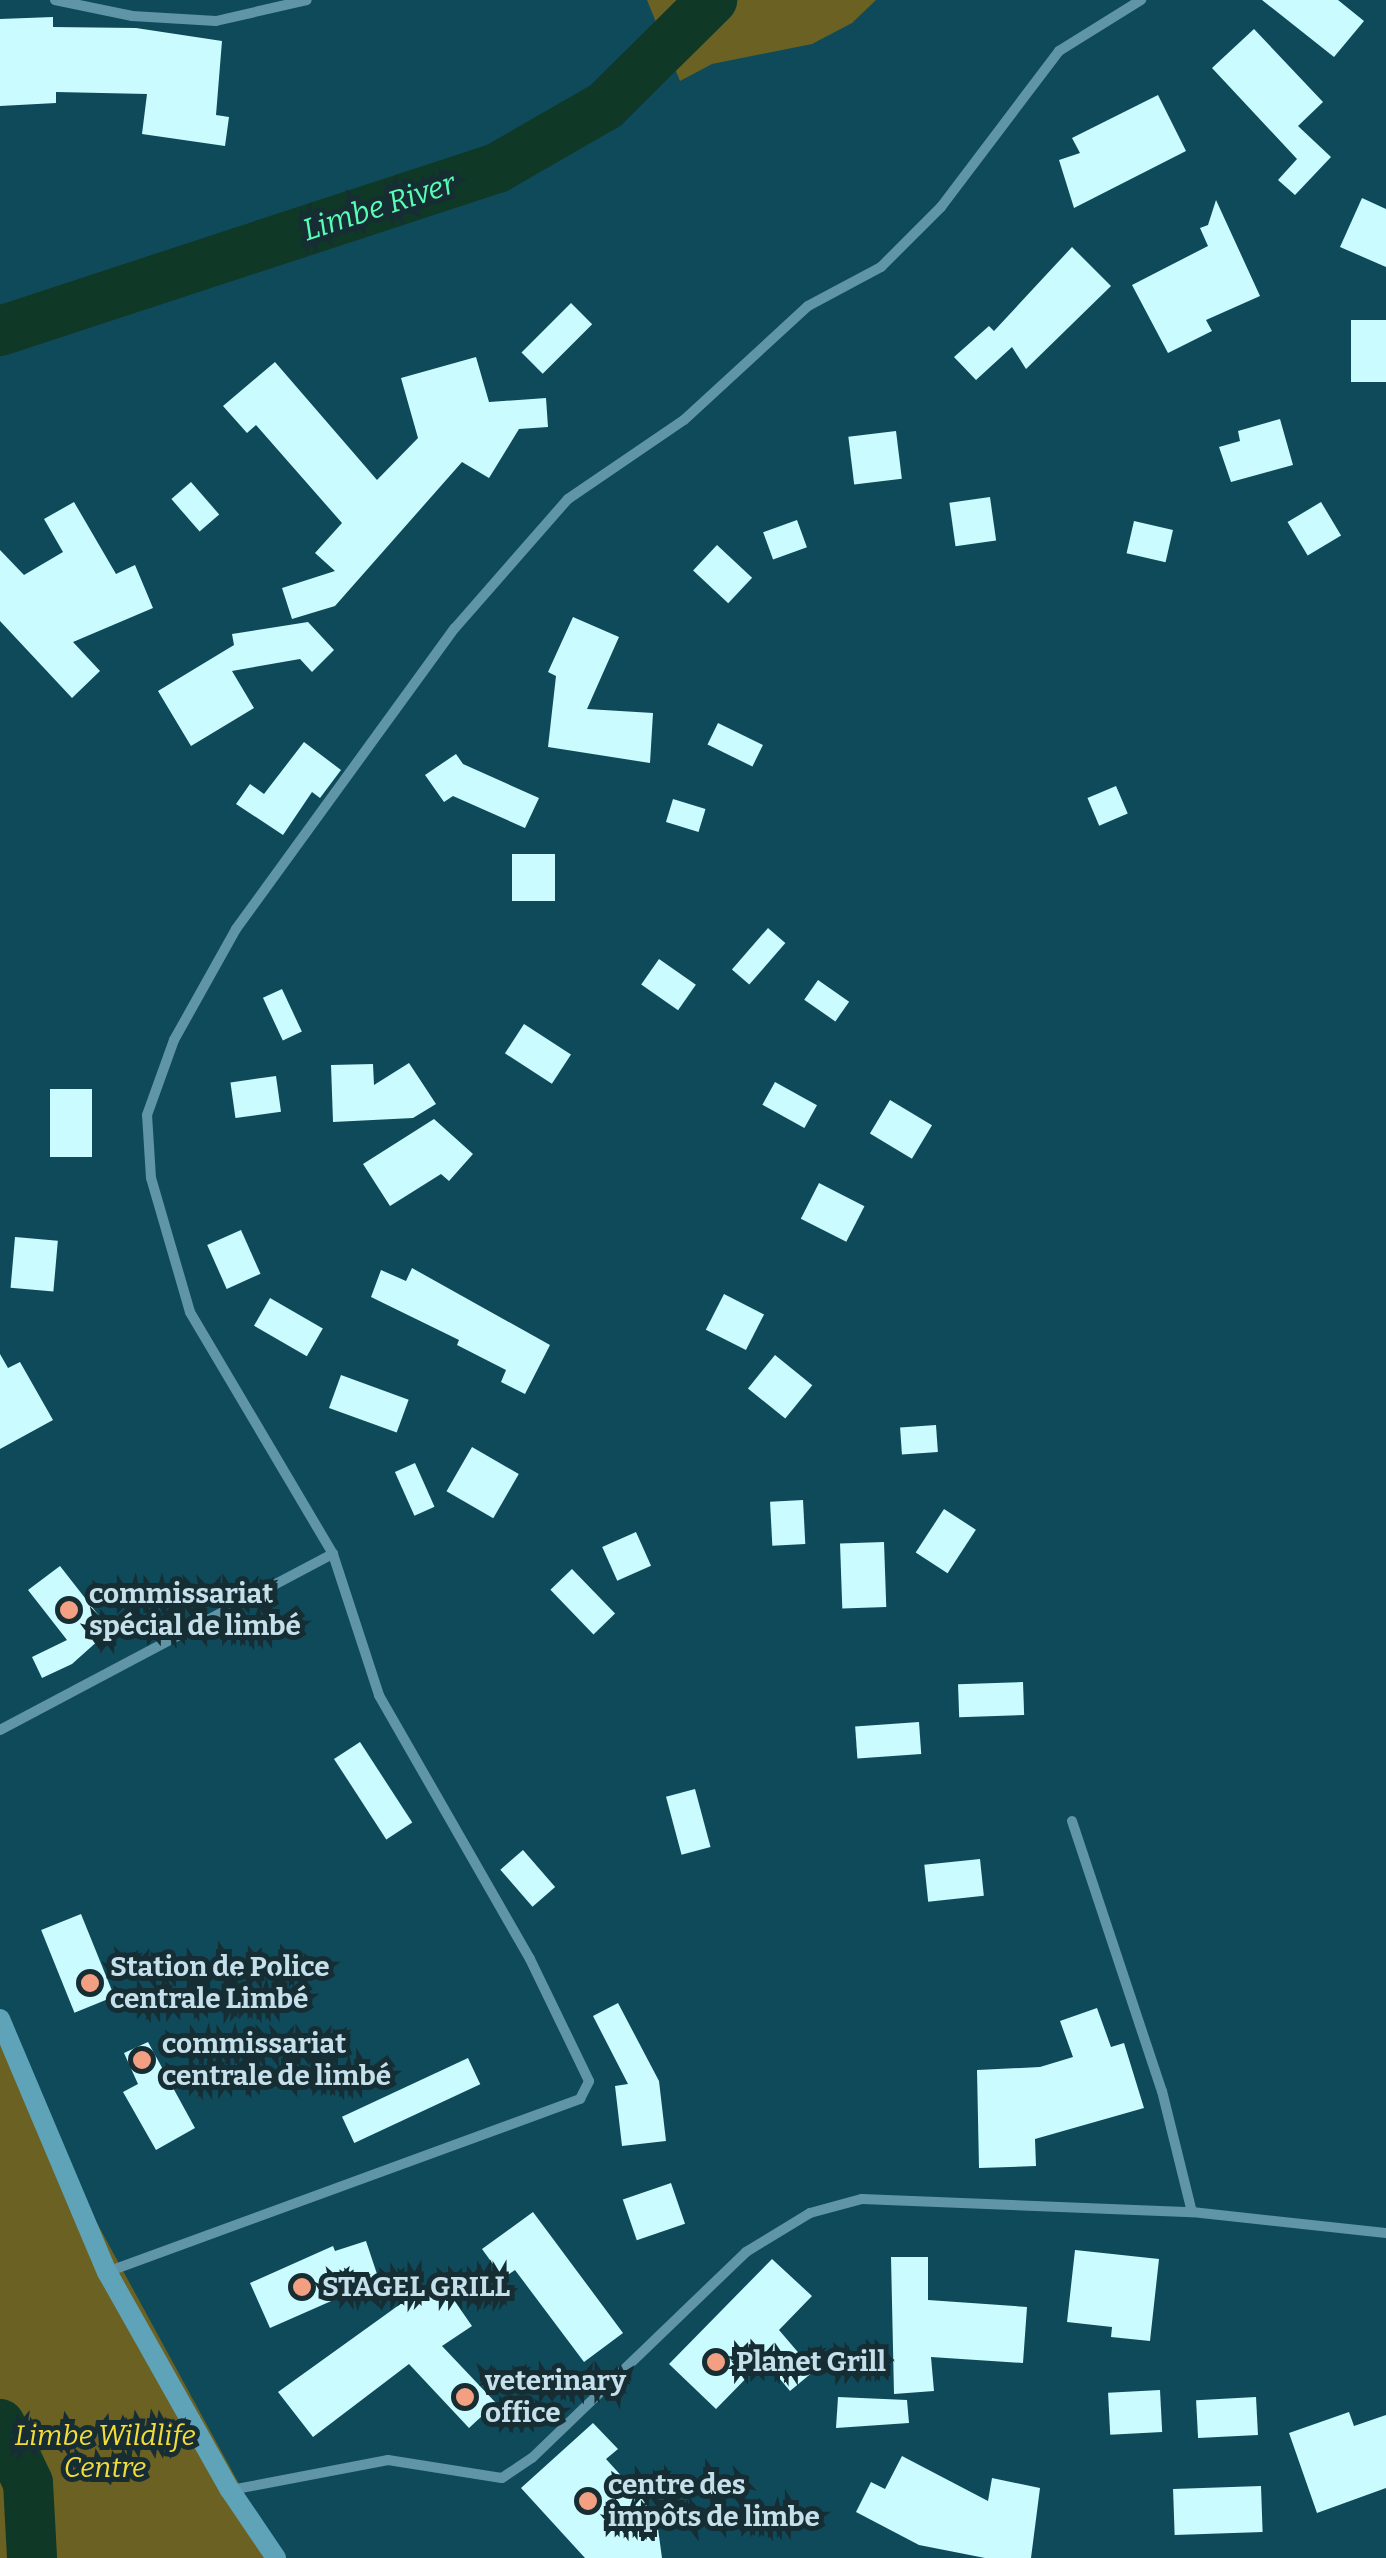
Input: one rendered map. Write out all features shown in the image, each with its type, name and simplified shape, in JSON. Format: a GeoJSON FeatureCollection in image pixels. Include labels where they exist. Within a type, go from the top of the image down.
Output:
{"type":"FeatureCollection","features":[{"type":"Feature","properties":{"kind":"street"},"geometry":{"type":"LineString","coordinates":[[55,0],[132,16],[216,20],[307,0]]}},
{"type":"Feature","properties":{"kind":"street"},"geometry":{"type":"LineString","coordinates":[[107,2272],[580,2099],[589,2080],[530,1959],[379,1695],[333,1554],[190,1312],[151,1178],[147,1115],[174,1040],[236,928],[304,834],[455,628],[568,499],[684,420],[808,306],[880,267],[941,207],[1059,51],[1141,0]]}},
{"type":"Feature","properties":{"kind":"street"},"geometry":{"type":"LineString","coordinates":[[0,1730],[333,1554]]}},
{"type":"Feature","properties":{"kind":"street"},"geometry":{"type":"LineString","coordinates":[[1072,1820],[1162,2091],[1192,2212]]}},
{"type":"Feature","properties":{"kind":"street"},"geometry":{"type":"LineString","coordinates":[[0,2019],[107,2272],[230,2490],[276,2558]]}},
{"type":"Feature","properties":{"kind":"street"},"geometry":{"type":"LineString","coordinates":[[230,2490],[388,2460],[502,2478],[532,2458],[746,2252],[810,2213],[862,2199],[1192,2212],[1386,2233]]}},
{"type":"Feature","properties":{"kind":"green space"},"geometry":{"type":"Polygon","coordinates":[[[647,0],[876,0],[852,23],[812,44],[712,64],[680,81],[647,0]]]}},
{"type":"Feature","properties":{"kind":"green space","name":"Limbe Wildlife Centre"},"geometry":{"type":"Polygon","coordinates":[[[0,2045],[256,2515],[286,2558],[0,2558],[0,2045]]]}},
{"type":"Feature","properties":{"kind":"building"},"geometry":{"type":"Polygon","coordinates":[[[1262,0],[1338,0],[1364,21],[1334,57],[1262,0]]]}},
{"type":"Feature","properties":{"kind":"building"},"geometry":{"type":"Polygon","coordinates":[[[53,17],[53,27],[136,28],[222,41],[216,115],[229,117],[225,146],[142,134],[147,94],[56,92],[56,103],[0,106],[0,19],[53,17]]]}},
{"type":"Feature","properties":{"kind":"building"},"geometry":{"type":"Polygon","coordinates":[[[1254,29],[1323,102],[1298,126],[1331,157],[1295,195],[1278,180],[1297,159],[1212,68],[1254,29]]]}},
{"type":"Feature","properties":{"kind":"building"},"geometry":{"type":"Polygon","coordinates":[[[1158,95],[1186,151],[1074,208],[1059,160],[1080,153],[1072,138],[1158,95]]]}},
{"type":"Feature","properties":{"kind":"building"},"geometry":{"type":"Polygon","coordinates":[[[1362,198],[1386,209],[1386,267],[1340,247],[1362,198]]]}},
{"type":"Feature","properties":{"kind":"building"},"geometry":{"type":"Polygon","coordinates":[[[1216,200],[1260,296],[1206,320],[1212,331],[1168,353],[1132,285],[1208,246],[1200,228],[1208,225],[1216,200]]]}},
{"type":"Feature","properties":{"kind":"building"},"geometry":{"type":"Polygon","coordinates":[[[1072,247],[1111,286],[1026,369],[1012,347],[976,380],[954,357],[989,326],[994,331],[1072,247]]]}},
{"type":"Feature","properties":{"kind":"building"},"geometry":{"type":"Polygon","coordinates":[[[571,303],[592,324],[543,374],[522,352],[571,303]]]}},
{"type":"Feature","properties":{"kind":"building"},"geometry":{"type":"Polygon","coordinates":[[[1351,320],[1386,320],[1386,382],[1351,382],[1351,320]]]}},
{"type":"Feature","properties":{"kind":"building"},"geometry":{"type":"Polygon","coordinates":[[[476,357],[489,402],[546,398],[548,427],[519,429],[489,478],[462,462],[335,606],[292,619],[282,588],[335,571],[315,553],[342,523],[256,425],[247,433],[223,406],[275,362],[377,480],[418,438],[401,378],[476,357]]]}},
{"type":"Feature","properties":{"kind":"building"},"geometry":{"type":"Polygon","coordinates":[[[1280,419],[1293,465],[1231,482],[1219,447],[1240,441],[1238,431],[1280,419]]]}},
{"type":"Feature","properties":{"kind":"building"},"geometry":{"type":"Polygon","coordinates":[[[896,431],[902,479],[854,484],[848,437],[896,431]]]}},
{"type":"Feature","properties":{"kind":"building"},"geometry":{"type":"Polygon","coordinates":[[[191,482],[219,514],[200,532],[171,499],[191,482]]]}},
{"type":"Feature","properties":{"kind":"building"},"geometry":{"type":"Polygon","coordinates":[[[990,497],[996,541],[956,546],[949,503],[990,497]]]}},
{"type":"Feature","properties":{"kind":"building"},"geometry":{"type":"Polygon","coordinates":[[[74,502],[116,574],[135,565],[153,608],[73,642],[100,671],[72,698],[0,621],[0,550],[24,575],[63,552],[44,519],[74,502]]]}},
{"type":"Feature","properties":{"kind":"building"},"geometry":{"type":"Polygon","coordinates":[[[1321,502],[1341,535],[1308,556],[1288,522],[1321,502]]]}},
{"type":"Feature","properties":{"kind":"building"},"geometry":{"type":"Polygon","coordinates":[[[797,520],[807,547],[773,560],[763,532],[797,520]]]}},
{"type":"Feature","properties":{"kind":"building"},"geometry":{"type":"Polygon","coordinates":[[[1134,521],[1173,530],[1166,562],[1127,553],[1134,521]]]}},
{"type":"Feature","properties":{"kind":"building"},"geometry":{"type":"Polygon","coordinates":[[[717,545],[752,578],[728,603],[693,571],[717,545]]]}},
{"type":"Feature","properties":{"kind":"building"},"geometry":{"type":"Polygon","coordinates":[[[573,617],[619,637],[587,709],[653,713],[650,763],[548,747],[556,676],[548,672],[573,617]]]}},
{"type":"Feature","properties":{"kind":"building"},"geometry":{"type":"Polygon","coordinates":[[[308,622],[334,650],[312,672],[300,659],[232,671],[254,708],[191,746],[158,691],[234,645],[232,634],[308,622]]]}},
{"type":"Feature","properties":{"kind":"building"},"geometry":{"type":"Polygon","coordinates":[[[718,723],[763,745],[752,766],[707,745],[718,723]]]}},
{"type":"Feature","properties":{"kind":"building"},"geometry":{"type":"Polygon","coordinates":[[[304,742],[341,770],[320,798],[312,792],[283,835],[236,804],[250,784],[264,794],[304,742]]]}},
{"type":"Feature","properties":{"kind":"building"},"geometry":{"type":"Polygon","coordinates":[[[456,754],[463,764],[539,798],[525,828],[453,796],[444,802],[425,775],[456,754]]]}},
{"type":"Feature","properties":{"kind":"building"},"geometry":{"type":"Polygon","coordinates":[[[1116,786],[1128,814],[1099,826],[1087,798],[1116,786]]]}},
{"type":"Feature","properties":{"kind":"building"},"geometry":{"type":"Polygon","coordinates":[[[673,799],[706,809],[698,832],[666,822],[673,799]]]}},
{"type":"Feature","properties":{"kind":"building"},"geometry":{"type":"Polygon","coordinates":[[[512,854],[555,854],[555,901],[512,901],[512,854]]]}},
{"type":"Feature","properties":{"kind":"building"},"geometry":{"type":"Polygon","coordinates":[[[768,928],[785,943],[749,985],[732,970],[768,928]]]}},
{"type":"Feature","properties":{"kind":"building"},"geometry":{"type":"Polygon","coordinates":[[[659,959],[696,985],[678,1010],[641,984],[659,959]]]}},
{"type":"Feature","properties":{"kind":"building"},"geometry":{"type":"Polygon","coordinates":[[[818,980],[849,1002],[835,1021],[804,1000],[818,980]]]}},
{"type":"Feature","properties":{"kind":"building"},"geometry":{"type":"Polygon","coordinates":[[[282,989],[302,1032],[283,1040],[263,998],[282,989]]]}},
{"type":"Feature","properties":{"kind":"building"},"geometry":{"type":"Polygon","coordinates":[[[524,1024],[571,1054],[552,1084],[505,1053],[524,1024]]]}},
{"type":"Feature","properties":{"kind":"building"},"geometry":{"type":"Polygon","coordinates":[[[409,1063],[436,1104],[413,1118],[333,1122],[331,1065],[373,1064],[374,1085],[409,1063]]]}},
{"type":"Feature","properties":{"kind":"building"},"geometry":{"type":"Polygon","coordinates":[[[276,1076],[281,1112],[235,1118],[230,1082],[276,1076]]]}},
{"type":"Feature","properties":{"kind":"building"},"geometry":{"type":"Polygon","coordinates":[[[775,1082],[817,1105],[804,1128],[762,1105],[775,1082]]]}},
{"type":"Feature","properties":{"kind":"building"},"geometry":{"type":"Polygon","coordinates":[[[50,1089],[92,1089],[92,1157],[50,1157],[50,1089]]]}},
{"type":"Feature","properties":{"kind":"building"},"geometry":{"type":"Polygon","coordinates":[[[890,1100],[932,1125],[912,1159],[870,1133],[890,1100]]]}},
{"type":"Feature","properties":{"kind":"building"},"geometry":{"type":"Polygon","coordinates":[[[434,1119],[473,1154],[449,1181],[441,1174],[390,1206],[363,1164],[434,1119]]]}},
{"type":"Feature","properties":{"kind":"building"},"geometry":{"type":"Polygon","coordinates":[[[819,1183],[864,1206],[846,1242],[801,1219],[819,1183]]]}},
{"type":"Feature","properties":{"kind":"building"},"geometry":{"type":"Polygon","coordinates":[[[241,1230],[261,1274],[227,1289],[207,1245],[241,1230]]]}},
{"type":"Feature","properties":{"kind":"building"},"geometry":{"type":"Polygon","coordinates":[[[15,1237],[58,1241],[53,1292],[11,1288],[15,1237]]]}},
{"type":"Feature","properties":{"kind":"building"},"geometry":{"type":"Polygon","coordinates":[[[412,1268],[550,1345],[525,1394],[501,1382],[506,1370],[457,1345],[459,1340],[371,1297],[381,1270],[406,1281],[412,1268]]]}},
{"type":"Feature","properties":{"kind":"building"},"geometry":{"type":"Polygon","coordinates":[[[724,1294],[764,1314],[746,1350],[706,1330],[724,1294]]]}},
{"type":"Feature","properties":{"kind":"building"},"geometry":{"type":"Polygon","coordinates":[[[270,1298],[323,1328],[307,1356],[254,1326],[270,1298]]]}},
{"type":"Feature","properties":{"kind":"building"},"geometry":{"type":"Polygon","coordinates":[[[0,1354],[8,1368],[20,1362],[53,1420],[0,1449],[0,1354]]]}},
{"type":"Feature","properties":{"kind":"building"},"geometry":{"type":"Polygon","coordinates":[[[775,1355],[812,1385],[785,1419],[748,1388],[775,1355]]]}},
{"type":"Feature","properties":{"kind":"building"},"geometry":{"type":"Polygon","coordinates":[[[341,1375],[409,1400],[397,1433],[329,1408],[341,1375]]]}},
{"type":"Feature","properties":{"kind":"building"},"geometry":{"type":"Polygon","coordinates":[[[936,1425],[938,1452],[902,1454],[900,1428],[936,1425]]]}},
{"type":"Feature","properties":{"kind":"building"},"geometry":{"type":"Polygon","coordinates":[[[472,1447],[519,1474],[493,1518],[446,1491],[472,1447]]]}},
{"type":"Feature","properties":{"kind":"building"},"geometry":{"type":"Polygon","coordinates":[[[415,1463],[435,1507],[414,1516],[395,1472],[415,1463]]]}},
{"type":"Feature","properties":{"kind":"building"},"geometry":{"type":"Polygon","coordinates":[[[803,1500],[805,1544],[772,1546],[770,1502],[803,1500]]]}},
{"type":"Feature","properties":{"kind":"building"},"geometry":{"type":"Polygon","coordinates":[[[944,1509],[976,1530],[948,1573],[916,1553],[944,1509]]]}},
{"type":"Feature","properties":{"kind":"building"},"geometry":{"type":"Polygon","coordinates":[[[636,1532],[651,1566],[617,1581],[602,1547],[636,1532]]]}},
{"type":"Feature","properties":{"kind":"building"},"geometry":{"type":"Polygon","coordinates":[[[884,1542],[886,1607],[842,1608],[840,1544],[884,1542]]]}},
{"type":"Feature","properties":{"kind":"building","name":"commissariat spécial de limbé"},"geometry":{"type":"Polygon","coordinates":[[[60,1566],[110,1630],[72,1664],[42,1678],[32,1657],[67,1640],[28,1590],[60,1566]]]}},
{"type":"Feature","properties":{"kind":"building"},"geometry":{"type":"Polygon","coordinates":[[[572,1569],[615,1614],[593,1634],[550,1590],[572,1569]]]}},
{"type":"Feature","properties":{"kind":"building"},"geometry":{"type":"Polygon","coordinates":[[[1023,1682],[1024,1715],[959,1717],[958,1684],[1023,1682]]]}},
{"type":"Feature","properties":{"kind":"building"},"geometry":{"type":"Polygon","coordinates":[[[919,1722],[921,1754],[857,1758],[855,1726],[919,1722]]]}},
{"type":"Feature","properties":{"kind":"building"},"geometry":{"type":"Polygon","coordinates":[[[360,1742],[412,1823],[386,1839],[334,1759],[360,1742]]]}},
{"type":"Feature","properties":{"kind":"building"},"geometry":{"type":"Polygon","coordinates":[[[695,1789],[711,1847],[682,1855],[666,1797],[695,1789]]]}},
{"type":"Feature","properties":{"kind":"building"},"geometry":{"type":"Polygon","coordinates":[[[523,1850],[555,1887],[533,1907],[500,1870],[523,1850]]]}},
{"type":"Feature","properties":{"kind":"building"},"geometry":{"type":"Polygon","coordinates":[[[980,1859],[984,1896],[928,1902],[924,1865],[980,1859]]]}},
{"type":"Feature","properties":{"kind":"building"},"geometry":{"type":"Polygon","coordinates":[[[81,1914],[114,1997],[74,2013],[41,1930],[81,1914]]]}},
{"type":"Feature","properties":{"kind":"building"},"geometry":{"type":"Polygon","coordinates":[[[618,2003],[659,2081],[666,2141],[622,2146],[615,2086],[628,2084],[593,2016],[618,2003]]]}},
{"type":"Feature","properties":{"kind":"building"},"geometry":{"type":"Polygon","coordinates":[[[1097,2008],[1111,2047],[1124,2043],[1144,2108],[1035,2139],[1036,2166],[979,2168],[977,2070],[1040,2067],[1073,2057],[1060,2021],[1097,2008]]]}},
{"type":"Feature","properties":{"kind":"building"},"geometry":{"type":"Polygon","coordinates":[[[148,2042],[195,2128],[156,2150],[123,2092],[138,2084],[124,2053],[148,2042]]]}},
{"type":"Feature","properties":{"kind":"building"},"geometry":{"type":"Polygon","coordinates":[[[468,2058],[480,2084],[354,2143],[342,2117],[468,2058]]]}},
{"type":"Feature","properties":{"kind":"building"},"geometry":{"type":"Polygon","coordinates":[[[671,2183],[685,2224],[637,2240],[623,2200],[671,2183]]]}},
{"type":"Feature","properties":{"kind":"building"},"geometry":{"type":"Polygon","coordinates":[[[533,2212],[623,2333],[584,2362],[515,2270],[503,2278],[482,2249],[533,2212]]]}},
{"type":"Feature","properties":{"kind":"building","name":"STAGEL GRILL"},"geometry":{"type":"Polygon","coordinates":[[[366,2241],[379,2280],[270,2328],[250,2283],[333,2246],[335,2251],[366,2241]]]}},
{"type":"Feature","properties":{"kind":"building"},"geometry":{"type":"Polygon","coordinates":[[[1075,2250],[1159,2259],[1150,2341],[1111,2337],[1112,2327],[1067,2322],[1075,2250]]]}},
{"type":"Feature","properties":{"kind":"building"},"geometry":{"type":"Polygon","coordinates":[[[891,2257],[928,2257],[928,2300],[1027,2307],[1023,2363],[931,2357],[934,2391],[894,2394],[891,2257]]]}},
{"type":"Feature","properties":{"kind":"building"},"geometry":{"type":"Polygon","coordinates":[[[772,2259],[812,2296],[779,2330],[814,2371],[790,2391],[764,2360],[716,2409],[669,2364],[772,2259]]]}},
{"type":"Feature","properties":{"kind":"building"},"geometry":{"type":"Polygon","coordinates":[[[438,2277],[472,2326],[442,2346],[496,2403],[469,2428],[409,2364],[313,2437],[278,2392],[438,2277]]]}},
{"type":"Feature","properties":{"kind":"building"},"geometry":{"type":"Polygon","coordinates":[[[1160,2390],[1162,2432],[1110,2435],[1108,2393],[1160,2390]]]}},
{"type":"Feature","properties":{"kind":"building"},"geometry":{"type":"Polygon","coordinates":[[[838,2397],[907,2400],[909,2423],[836,2428],[838,2397]]]}},
{"type":"Feature","properties":{"kind":"building"},"geometry":{"type":"Polygon","coordinates":[[[1256,2397],[1258,2435],[1198,2438],[1196,2400],[1256,2397]]]}},
{"type":"Feature","properties":{"kind":"building"},"geometry":{"type":"Polygon","coordinates":[[[1349,2412],[1354,2426],[1386,2415],[1386,2488],[1317,2513],[1289,2433],[1349,2412]]]}},
{"type":"Feature","properties":{"kind":"building","name":"centre des impôts de limbe"},"geometry":{"type":"Polygon","coordinates":[[[593,2423],[618,2449],[606,2459],[656,2514],[662,2558],[585,2558],[521,2488],[593,2423]]]}},
{"type":"Feature","properties":{"kind":"building"},"geometry":{"type":"Polygon","coordinates":[[[902,2456],[988,2501],[992,2478],[1040,2488],[1031,2558],[985,2558],[919,2545],[856,2512],[871,2482],[885,2489],[902,2456]]]}},
{"type":"Feature","properties":{"kind":"building"},"geometry":{"type":"Polygon","coordinates":[[[1261,2486],[1263,2532],[1175,2535],[1173,2489],[1261,2486]]]}},
{"type":"Feature","properties":{"kind":"waterway","name":"Limbe River"},"geometry":{"type":"LineString","coordinates":[[0,331],[497,168],[605,106],[712,0]]}},
{"type":"Feature","properties":{"kind":"waterway","name":"Limbe River"},"geometry":{"type":"LineString","coordinates":[[0,2424],[28,2483],[32,2558]]}},
{"type":"Feature","properties":{"kind":"place","name":"commissariat spécial de limbé"},"geometry":{"type":"Point","coordinates":[69,1610]}},
{"type":"Feature","properties":{"kind":"place","name":"Station de Police centrale Limbé"},"geometry":{"type":"Point","coordinates":[90,1983]}},
{"type":"Feature","properties":{"kind":"place","name":"commissariat centrale de limbé"},"geometry":{"type":"Point","coordinates":[142,2060]}},
{"type":"Feature","properties":{"kind":"place","name":"STAGEL GRILL"},"geometry":{"type":"Point","coordinates":[302,2287]}},
{"type":"Feature","properties":{"kind":"place","name":"Planet Grill"},"geometry":{"type":"Point","coordinates":[716,2362]}},
{"type":"Feature","properties":{"kind":"place","name":"veterinary office"},"geometry":{"type":"Point","coordinates":[465,2397]}},
{"type":"Feature","properties":{"kind":"place","name":"centre des impôts de limbe"},"geometry":{"type":"Point","coordinates":[588,2501]}}]}
